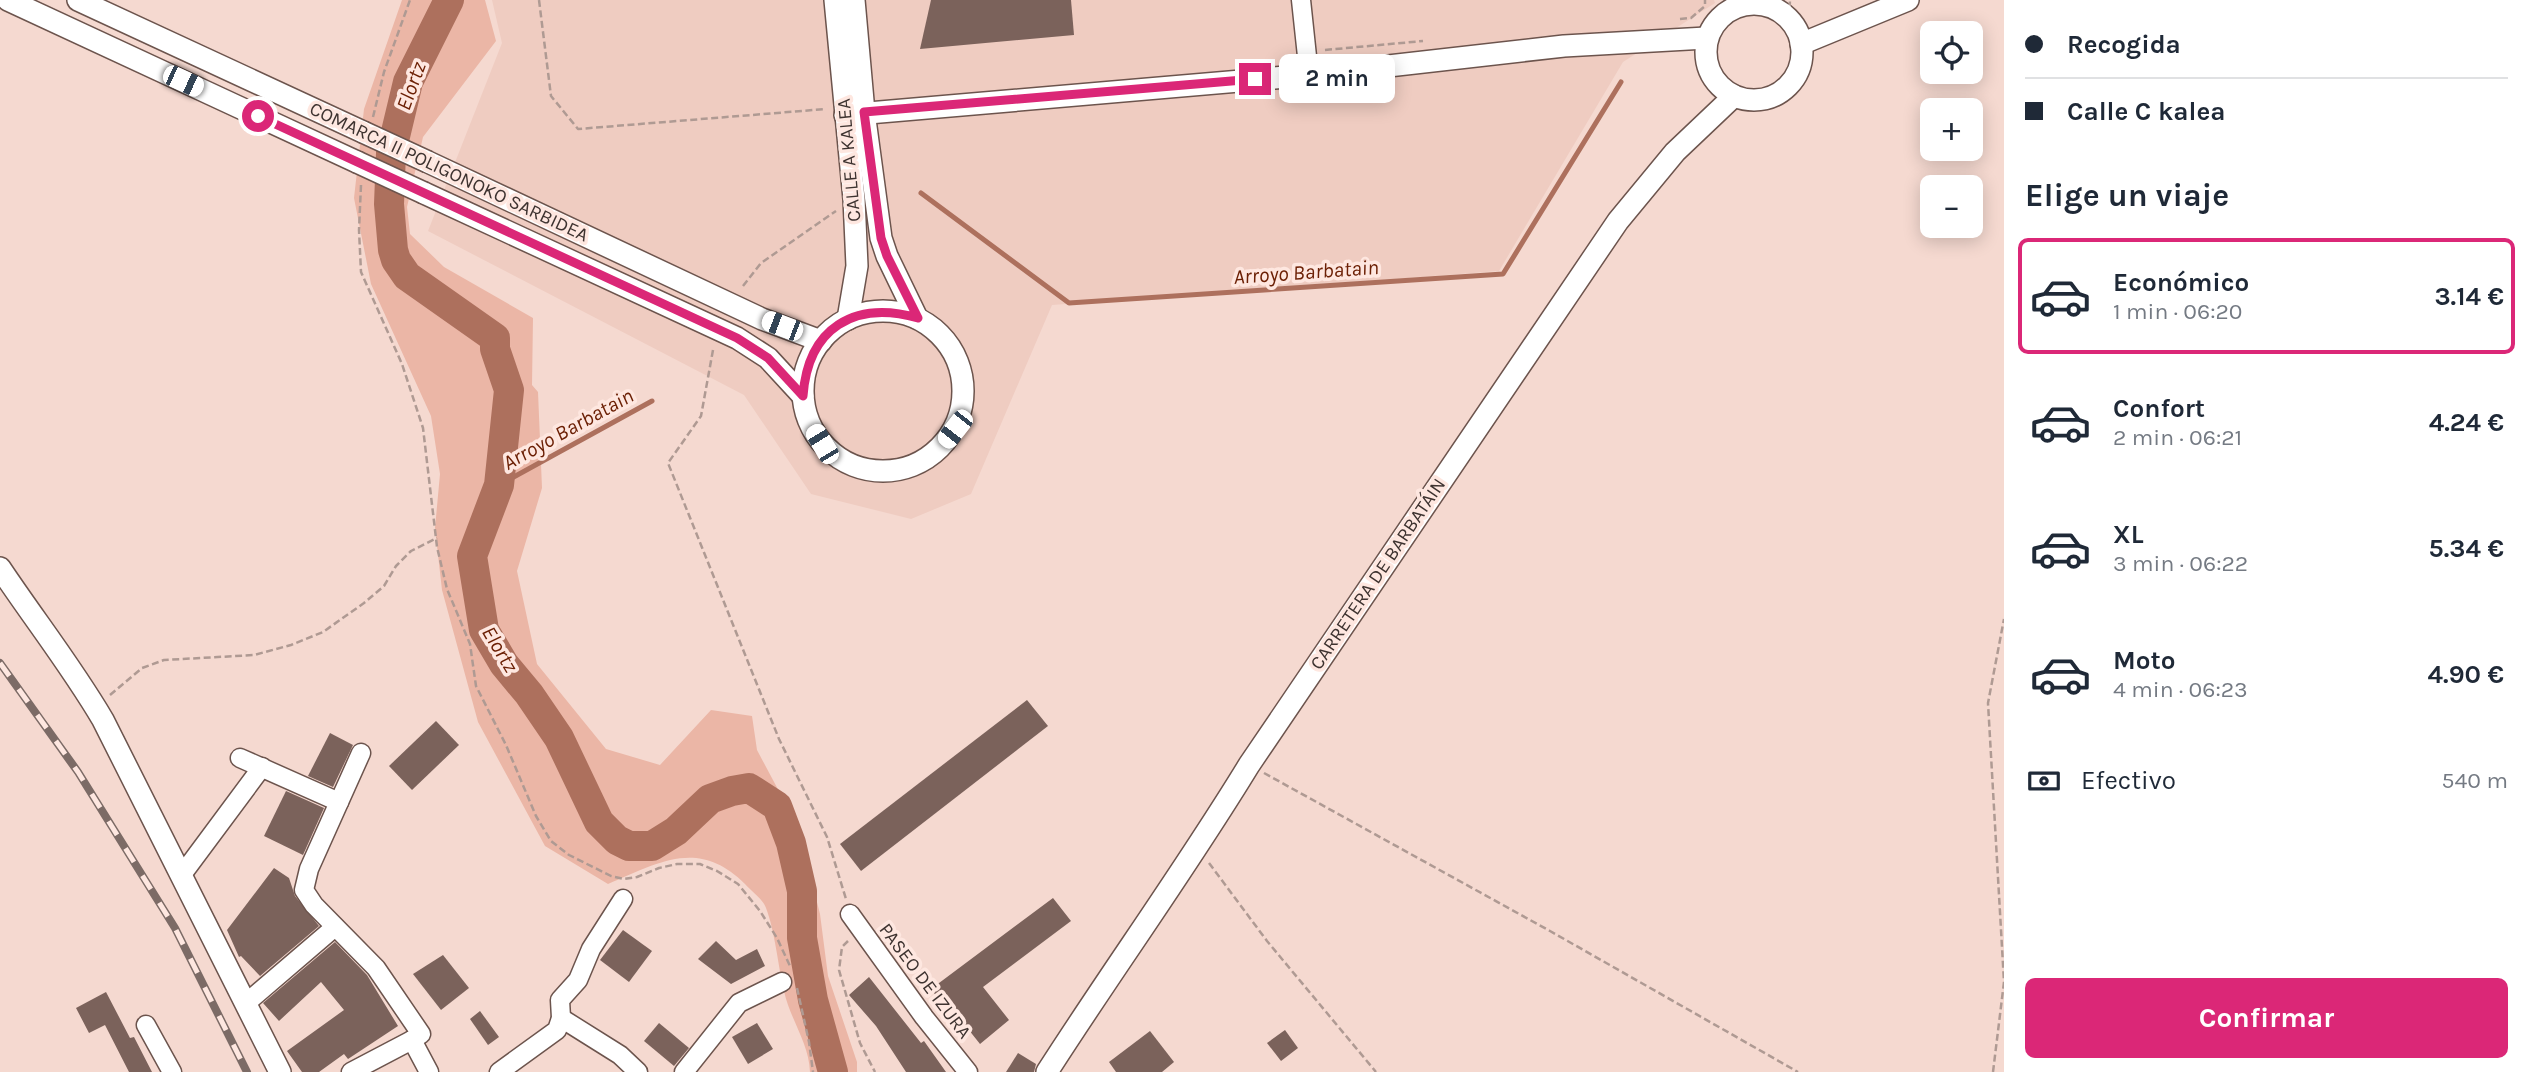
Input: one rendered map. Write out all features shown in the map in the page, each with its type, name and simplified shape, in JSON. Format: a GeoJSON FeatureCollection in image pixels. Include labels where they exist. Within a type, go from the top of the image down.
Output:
{"type":"FeatureCollection","features":[{"type":"Feature","properties":{"kind":"street","name":"COMARCA II POLIGONOKO SARBIDEA"},"geometry":{"type":"LineString","coordinates":[[8,0],[737,338],[768,358],[803,396]]}},
{"type":"Feature","properties":{"kind":"street","name":"COMARCA II POLIGONOKO SARBIDEA"},"geometry":{"type":"LineString","coordinates":[[78,0],[368,126],[428,162],[762,319],[821,341]]}},
{"type":"Feature","properties":{"kind":"street","name":"CALLE A KALEA"},"geometry":{"type":"LineString","coordinates":[[835,0],[881,238],[887,256],[918,318]]}},
{"type":"Feature","properties":{"kind":"street","name":"CALLE A KALEA"},"geometry":{"type":"LineString","coordinates":[[848,319],[857,266],[853,199],[854,0]]}},
{"type":"Feature","properties":{"kind":"street"},"geometry":{"type":"LineString","coordinates":[[1301,0],[1309,75]]}},
{"type":"Feature","properties":{"kind":"street"},"geometry":{"type":"LineString","coordinates":[[1801,44],[1908,0]]}},
{"type":"Feature","properties":{"kind":"street"},"geometry":{"type":"LineString","coordinates":[[1749,4],[1784,8],[1797,30],[1801,44],[1797,73],[1777,94],[1763,99],[1748,100],[1734,96],[1721,87],[1711,74],[1706,60],[1706,38],[1721,16],[1734,8],[1749,4]]}},
{"type":"Feature","properties":{"kind":"street"},"geometry":{"type":"LineString","coordinates":[[855,113],[1309,75],[1564,47],[1706,38]]}},
{"type":"Feature","properties":{"kind":"street","name":"CARRETERA DE BARBATÁIN"},"geometry":{"type":"LineString","coordinates":[[1047,1072],[1108,976],[1194,854],[1249,765],[1618,221],[1675,152],[1734,96]]}},
{"type":"Feature","properties":{"kind":"street"},"geometry":{"type":"LineString","coordinates":[[870,312],[895,312],[918,318],[939,333],[955,354],[963,378],[963,404],[955,429],[939,450],[917,464],[892,472],[866,470],[842,461],[822,444],[808,422],[803,396],[804,376],[810,358],[833,328],[848,319],[870,312]]}},
{"type":"Feature","properties":{"kind":"street"},"geometry":{"type":"LineString","coordinates":[[0,568],[96,708],[280,1072]]}},
{"type":"Feature","properties":{"kind":"street"},"geometry":{"type":"LineString","coordinates":[[351,1072],[421,1034],[376,968],[314,905],[304,890],[309,869],[361,753]]}},
{"type":"Feature","properties":{"kind":"street"},"geometry":{"type":"LineString","coordinates":[[240,758],[339,802]]}},
{"type":"Feature","properties":{"kind":"street"},"geometry":{"type":"LineString","coordinates":[[181,876],[262,767]]}},
{"type":"Feature","properties":{"kind":"street"},"geometry":{"type":"LineString","coordinates":[[503,1071],[557,1030],[561,1017],[560,1000],[578,980],[591,949],[623,899]]}},
{"type":"Feature","properties":{"kind":"street","name":"PASEO DE IZURA"},"geometry":{"type":"LineString","coordinates":[[850,914],[968,1072]]}},
{"type":"Feature","properties":{"kind":"street"},"geometry":{"type":"LineString","coordinates":[[245,1004],[335,927]]}},
{"type":"Feature","properties":{"kind":"street"},"geometry":{"type":"LineString","coordinates":[[684,1072],[739,1003],[790,978]]}},
{"type":"Feature","properties":{"kind":"street"},"geometry":{"type":"LineString","coordinates":[[561,1017],[620,1055],[638,1072]]}},
{"type":"Feature","properties":{"kind":"street"},"geometry":{"type":"LineString","coordinates":[[146,1025],[172,1072]]}},
{"type":"Feature","properties":{"kind":"street"},"geometry":{"type":"LineString","coordinates":[[412,1040],[429,1072]]}},
{"type":"Feature","properties":{"kind":"path"},"geometry":{"type":"LineString","coordinates":[[368,126],[410,0]]}},
{"type":"Feature","properties":{"kind":"path"},"geometry":{"type":"LineString","coordinates":[[539,0],[551,96],[579,129],[823,108],[855,113]]}},
{"type":"Feature","properties":{"kind":"path"},"geometry":{"type":"LineString","coordinates":[[361,184],[361,272],[402,364],[423,428],[446,589],[470,644],[476,686],[506,745],[536,816],[551,841],[569,855],[611,876],[624,879],[677,864],[700,864],[718,871],[738,884],[777,938],[809,1042],[813,1072]]}},
{"type":"Feature","properties":{"kind":"path"},"geometry":{"type":"LineString","coordinates":[[743,286],[761,263],[853,199]]}},
{"type":"Feature","properties":{"kind":"path"},"geometry":{"type":"LineString","coordinates":[[713,351],[701,416],[668,463],[779,739],[827,837],[850,914]]}},
{"type":"Feature","properties":{"kind":"path"},"geometry":{"type":"LineString","coordinates":[[96,708],[142,668],[164,660],[254,655],[291,645],[323,632],[384,586],[396,566],[411,551],[437,538]]}},
{"type":"Feature","properties":{"kind":"path"},"geometry":{"type":"LineString","coordinates":[[1993,1072],[2004,982],[1988,703],[2004,619]]}},
{"type":"Feature","properties":{"kind":"path"},"geometry":{"type":"LineString","coordinates":[[1249,765],[1550,930],[1798,1072]]}},
{"type":"Feature","properties":{"kind":"path"},"geometry":{"type":"LineString","coordinates":[[1194,854],[1212,865],[1268,941],[1376,1072]]}},
{"type":"Feature","properties":{"kind":"path"},"geometry":{"type":"LineString","coordinates":[[861,929],[842,947],[839,970],[860,1043],[875,1072]]}},
{"type":"Feature","properties":{"kind":"shaded area"},"geometry":{"type":"Polygon","coordinates":[[[402,0],[485,0],[496,41],[423,137],[407,207],[410,234],[444,267],[533,318],[532,385],[538,392],[542,488],[517,571],[537,664],[606,749],[660,765],[711,710],[752,716],[757,750],[798,827],[820,914],[828,976],[857,1062],[857,1072],[810,1072],[803,1041],[784,991],[766,908],[745,884],[728,870],[695,858],[662,862],[608,884],[545,846],[478,722],[442,590],[435,528],[440,474],[431,416],[371,284],[354,198],[364,109],[402,0]]]}},
{"type":"Feature","properties":{"kind":"shaded area"},"geometry":{"type":"Polygon","coordinates":[[[492,0],[1714,0],[1715,3],[1623,62],[1499,271],[1052,305],[971,494],[911,519],[811,494],[744,395],[428,231],[502,43],[492,0]]]}},
{"type":"Feature","properties":{"kind":"building"},"geometry":{"type":"Polygon","coordinates":[[[931,0],[1071,0],[1074,35],[920,49],[931,0]]]}},
{"type":"Feature","properties":{"kind":"building"},"geometry":{"type":"Polygon","coordinates":[[[1027,700],[1048,726],[861,871],[840,844],[1027,700]]]}},
{"type":"Feature","properties":{"kind":"building"},"geometry":{"type":"Polygon","coordinates":[[[436,721],[459,745],[412,790],[389,766],[436,721]]]}},
{"type":"Feature","properties":{"kind":"building"},"geometry":{"type":"Polygon","coordinates":[[[330,733],[353,745],[333,787],[308,776],[330,733]]]}},
{"type":"Feature","properties":{"kind":"building"},"geometry":{"type":"Polygon","coordinates":[[[286,791],[324,808],[303,855],[264,836],[286,791]]]}},
{"type":"Feature","properties":{"kind":"building"},"geometry":{"type":"Polygon","coordinates":[[[274,868],[289,878],[295,896],[319,926],[260,976],[239,957],[227,930],[274,868]]]}},
{"type":"Feature","properties":{"kind":"building"},"geometry":{"type":"Polygon","coordinates":[[[1053,898],[1071,921],[983,987],[1009,1020],[980,1044],[953,1010],[949,1013],[931,989],[1053,898]]]}},
{"type":"Feature","properties":{"kind":"building"},"geometry":{"type":"Polygon","coordinates":[[[623,930],[652,951],[629,982],[600,960],[623,930]]]}},
{"type":"Feature","properties":{"kind":"building"},"geometry":{"type":"Polygon","coordinates":[[[716,941],[736,960],[757,949],[765,966],[731,984],[698,959],[716,941]]]}},
{"type":"Feature","properties":{"kind":"building"},"geometry":{"type":"Polygon","coordinates":[[[335,942],[367,975],[398,1026],[348,1059],[344,1054],[319,1072],[302,1072],[287,1051],[344,1010],[321,982],[279,1021],[263,1003],[335,942]]]}},
{"type":"Feature","properties":{"kind":"building"},"geometry":{"type":"Polygon","coordinates":[[[443,955],[469,988],[441,1010],[413,974],[443,955]]]}},
{"type":"Feature","properties":{"kind":"building"},"geometry":{"type":"Polygon","coordinates":[[[869,977],[921,1043],[924,1041],[946,1072],[906,1072],[876,1026],[849,995],[869,977]]]}},
{"type":"Feature","properties":{"kind":"building"},"geometry":{"type":"Polygon","coordinates":[[[106,992],[130,1038],[134,1037],[152,1072],[129,1072],[105,1025],[89,1033],[76,1008],[106,992]]]}},
{"type":"Feature","properties":{"kind":"building"},"geometry":{"type":"Polygon","coordinates":[[[480,1011],[499,1037],[488,1045],[470,1019],[480,1011]]]}},
{"type":"Feature","properties":{"kind":"building"},"geometry":{"type":"Polygon","coordinates":[[[659,1023],[689,1048],[674,1066],[644,1041],[659,1023]]]}},
{"type":"Feature","properties":{"kind":"building"},"geometry":{"type":"Polygon","coordinates":[[[757,1023],[773,1049],[748,1064],[732,1037],[757,1023]]]}},
{"type":"Feature","properties":{"kind":"building"},"geometry":{"type":"Polygon","coordinates":[[[1285,1030],[1298,1048],[1281,1061],[1267,1043],[1285,1030]]]}},
{"type":"Feature","properties":{"kind":"building"},"geometry":{"type":"Polygon","coordinates":[[[1150,1031],[1174,1062],[1162,1072],[1116,1072],[1109,1062],[1150,1031]]]}},
{"type":"Feature","properties":{"kind":"building"},"geometry":{"type":"Polygon","coordinates":[[[1018,1053],[1036,1064],[1034,1072],[1006,1072],[1018,1053]]]}},
{"type":"Feature","properties":{"kind":"waterway","name":"Elortz"},"geometry":{"type":"LineString","coordinates":[[449,0],[408,82],[391,153],[389,204],[396,260],[407,276],[495,338],[495,349],[509,390],[499,485],[472,556],[484,630],[504,664],[529,694],[559,738],[599,822],[617,840],[629,846],[652,846],[676,831],[710,799],[732,791],[749,788],[777,806],[791,843],[802,891],[802,938],[813,1000],[833,1072]]}},
{"type":"Feature","properties":{"kind":"waterway","name":"Arroyo Barbatain"},"geometry":{"type":"LineString","coordinates":[[921,193],[1069,303],[1503,274],[1621,82]]}},
{"type":"Feature","properties":{"kind":"waterway","name":"Arroyo Barbatain"},"geometry":{"type":"LineString","coordinates":[[499,485],[652,401]]}},
{"type":"Feature","properties":{"kind":"railway"},"geometry":{"type":"LineString","coordinates":[[0,663],[78,772],[175,928],[247,1072]]}},
{"type":"Feature","properties":{"kind":"route"},"geometry":{"type":"LineString","coordinates":[[258,116],[737,338],[768,358],[803,396],[804,376],[810,358],[833,328],[848,319],[870,312],[895,312],[918,318],[887,256],[881,238],[864,112],[1255,79]]}}]}
